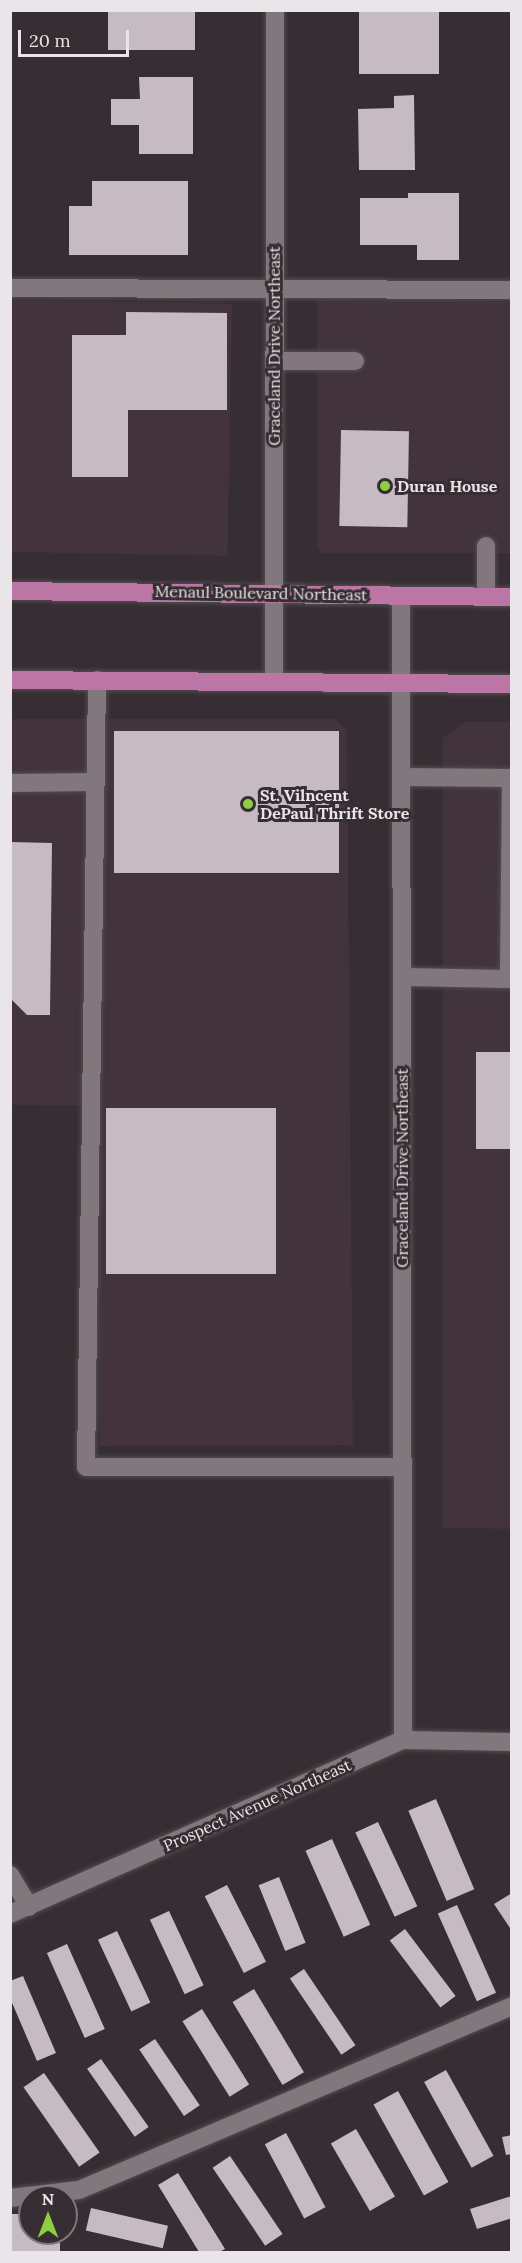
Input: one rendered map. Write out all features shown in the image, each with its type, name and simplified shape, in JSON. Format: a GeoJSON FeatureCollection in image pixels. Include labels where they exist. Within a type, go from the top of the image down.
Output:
{"type":"FeatureCollection","features":[{"type":"Feature","properties":{"kind":"main road","name":"Menaul Boulevard Northeast"},"geometry":{"type":"LineString","coordinates":[[10,591],[273,591],[512,597]]}},
{"type":"Feature","properties":{"kind":"main road"},"geometry":{"type":"LineString","coordinates":[[10,680],[512,684]]}},
{"type":"Feature","properties":{"kind":"street","name":"Graceland Drive Northeast"},"geometry":{"type":"LineString","coordinates":[[274,682],[275,10]]}},
{"type":"Feature","properties":{"kind":"street"},"geometry":{"type":"LineString","coordinates":[[10,288],[512,290]]}},
{"type":"Feature","properties":{"kind":"street"},"geometry":{"type":"LineString","coordinates":[[274,361],[355,361]]}},
{"type":"Feature","properties":{"kind":"street"},"geometry":{"type":"LineString","coordinates":[[486,546],[486,597]]}},
{"type":"Feature","properties":{"kind":"street","name":"Graceland Drive Northeast"},"geometry":{"type":"LineString","coordinates":[[401,596],[403,1740]]}},
{"type":"Feature","properties":{"kind":"street"},"geometry":{"type":"LineString","coordinates":[[97,680],[86,1467],[403,1467]]}},
{"type":"Feature","properties":{"kind":"street"},"geometry":{"type":"LineString","coordinates":[[401,777],[511,778],[509,979],[402,978]]}},
{"type":"Feature","properties":{"kind":"street"},"geometry":{"type":"LineString","coordinates":[[10,783],[95,782]]}},
{"type":"Feature","properties":{"kind":"street","name":"Prospect Avenue Northeast"},"geometry":{"type":"LineString","coordinates":[[10,1914],[403,1740],[512,1742]]}},
{"type":"Feature","properties":{"kind":"street"},"geometry":{"type":"LineString","coordinates":[[10,1875],[29,1906]]}},
{"type":"Feature","properties":{"kind":"street"},"geometry":{"type":"LineString","coordinates":[[10,2198],[79,2190],[512,2006]]}},
{"type":"Feature","properties":{"kind":"shaded area"},"geometry":{"type":"Polygon","coordinates":[[[11,300],[232,304],[228,556],[10,552],[11,300]]]}},
{"type":"Feature","properties":{"kind":"shaded area"},"geometry":{"type":"Polygon","coordinates":[[[317,300],[511,302],[511,553],[322,553],[317,547],[317,300]]]}},
{"type":"Feature","properties":{"kind":"shaded area"},"geometry":{"type":"Polygon","coordinates":[[[11,719],[335,719],[347,730],[353,1445],[100,1446],[96,1106],[11,1105],[11,719]]]}},
{"type":"Feature","properties":{"kind":"shaded area"},"geometry":{"type":"Polygon","coordinates":[[[464,722],[511,722],[511,1529],[443,1528],[443,738],[464,722]]]}},
{"type":"Feature","properties":{"kind":"building"},"geometry":{"type":"Polygon","coordinates":[[[108,10],[195,10],[195,50],[108,50],[108,10]]]}},
{"type":"Feature","properties":{"kind":"building"},"geometry":{"type":"Polygon","coordinates":[[[359,10],[439,10],[439,74],[359,74],[359,10]]]}},
{"type":"Feature","properties":{"kind":"building"},"geometry":{"type":"Polygon","coordinates":[[[139,77],[193,77],[193,154],[139,154],[139,125],[111,125],[111,99],[140,99],[139,77]]]}},
{"type":"Feature","properties":{"kind":"building"},"geometry":{"type":"Polygon","coordinates":[[[414,95],[415,170],[359,170],[358,109],[394,108],[394,96],[414,95]]]}},
{"type":"Feature","properties":{"kind":"building"},"geometry":{"type":"Polygon","coordinates":[[[92,181],[188,181],[188,255],[69,255],[69,206],[92,206],[92,181]]]}},
{"type":"Feature","properties":{"kind":"building"},"geometry":{"type":"Polygon","coordinates":[[[408,193],[459,193],[459,260],[417,260],[417,245],[360,245],[360,198],[408,198],[408,193]]]}},
{"type":"Feature","properties":{"kind":"building"},"geometry":{"type":"Polygon","coordinates":[[[126,312],[227,313],[227,410],[128,410],[128,477],[72,477],[72,335],[126,335],[126,312]]]}},
{"type":"Feature","properties":{"kind":"building"},"geometry":{"type":"Polygon","coordinates":[[[341,430],[409,431],[407,527],[339,526],[341,430]]]}},
{"type":"Feature","properties":{"kind":"building"},"geometry":{"type":"Polygon","coordinates":[[[114,731],[339,731],[339,873],[114,873],[114,731]]]}},
{"type":"Feature","properties":{"kind":"building"},"geometry":{"type":"Polygon","coordinates":[[[10,842],[52,843],[50,1015],[27,1015],[10,998],[10,842]]]}},
{"type":"Feature","properties":{"kind":"building"},"geometry":{"type":"Polygon","coordinates":[[[476,1052],[512,1052],[512,1149],[476,1149],[476,1052]]]}},
{"type":"Feature","properties":{"kind":"building"},"geometry":{"type":"Polygon","coordinates":[[[106,1108],[276,1108],[276,1274],[106,1274],[106,1108]]]}},
{"type":"Feature","properties":{"kind":"building"},"geometry":{"type":"Polygon","coordinates":[[[436,1799],[474,1889],[447,1901],[408,1811],[436,1799]]]}},
{"type":"Feature","properties":{"kind":"building"},"geometry":{"type":"Polygon","coordinates":[[[378,1822],[417,1906],[395,1917],[355,1833],[378,1822]]]}},
{"type":"Feature","properties":{"kind":"building"},"geometry":{"type":"Polygon","coordinates":[[[332,1839],[370,1925],[344,1937],[306,1851],[332,1839]]]}},
{"type":"Feature","properties":{"kind":"building"},"geometry":{"type":"Polygon","coordinates":[[[279,1877],[306,1943],[285,1951],[259,1885],[279,1877]]]}},
{"type":"Feature","properties":{"kind":"building"},"geometry":{"type":"Polygon","coordinates":[[[227,1885],[266,1962],[244,1973],[205,1896],[227,1885]]]}},
{"type":"Feature","properties":{"kind":"building"},"geometry":{"type":"Polygon","coordinates":[[[512,1893],[512,1931],[494,1904],[512,1893]]]}},
{"type":"Feature","properties":{"kind":"building"},"geometry":{"type":"Polygon","coordinates":[[[457,1905],[496,1993],[477,2001],[438,1914],[457,1905]]]}},
{"type":"Feature","properties":{"kind":"building"},"geometry":{"type":"Polygon","coordinates":[[[169,1911],[204,1985],[185,1994],[150,1920],[169,1911]]]}},
{"type":"Feature","properties":{"kind":"building"},"geometry":{"type":"Polygon","coordinates":[[[405,1929],[456,1996],[440,2008],[390,1940],[405,1929]]]}},
{"type":"Feature","properties":{"kind":"building"},"geometry":{"type":"Polygon","coordinates":[[[117,1931],[150,2003],[131,2011],[98,1940],[117,1931]]]}},
{"type":"Feature","properties":{"kind":"building"},"geometry":{"type":"Polygon","coordinates":[[[67,1944],[105,2029],[85,2038],[47,1953],[67,1944]]]}},
{"type":"Feature","properties":{"kind":"building"},"geometry":{"type":"Polygon","coordinates":[[[304,1969],[355,2045],[341,2055],[290,1979],[304,1969]]]}},
{"type":"Feature","properties":{"kind":"building"},"geometry":{"type":"Polygon","coordinates":[[[23,1976],[56,2053],[37,2061],[10,1998],[10,1981],[23,1976]]]}},
{"type":"Feature","properties":{"kind":"building"},"geometry":{"type":"Polygon","coordinates":[[[254,1989],[304,2072],[283,2085],[233,2002],[254,1989]]]}},
{"type":"Feature","properties":{"kind":"building"},"geometry":{"type":"Polygon","coordinates":[[[202,2009],[249,2084],[230,2097],[182,2021],[202,2009]]]}},
{"type":"Feature","properties":{"kind":"building"},"geometry":{"type":"Polygon","coordinates":[[[155,2039],[200,2105],[184,2116],[139,2050],[155,2039]]]}},
{"type":"Feature","properties":{"kind":"building"},"geometry":{"type":"Polygon","coordinates":[[[101,2059],[149,2127],[135,2137],[87,2069],[101,2059]]]}},
{"type":"Feature","properties":{"kind":"building"},"geometry":{"type":"Polygon","coordinates":[[[446,2070],[494,2156],[472,2168],[424,2082],[446,2070]]]}},
{"type":"Feature","properties":{"kind":"building"},"geometry":{"type":"Polygon","coordinates":[[[44,2073],[100,2152],[79,2167],[24,2087],[44,2073]]]}},
{"type":"Feature","properties":{"kind":"building"},"geometry":{"type":"Polygon","coordinates":[[[398,2091],[448,2182],[424,2196],[374,2105],[398,2091]]]}},
{"type":"Feature","properties":{"kind":"building"},"geometry":{"type":"Polygon","coordinates":[[[356,2129],[395,2197],[370,2211],[331,2144],[356,2129]]]}},
{"type":"Feature","properties":{"kind":"building"},"geometry":{"type":"Polygon","coordinates":[[[286,2133],[325,2207],[304,2218],[265,2144],[286,2133]]]}},
{"type":"Feature","properties":{"kind":"building"},"geometry":{"type":"Polygon","coordinates":[[[512,2135],[512,2154],[506,2155],[502,2137],[512,2135]]]}},
{"type":"Feature","properties":{"kind":"building"},"geometry":{"type":"Polygon","coordinates":[[[230,2156],[283,2234],[265,2246],[213,2168],[230,2156]]]}},
{"type":"Feature","properties":{"kind":"building"},"geometry":{"type":"Polygon","coordinates":[[[178,2173],[225,2249],[219,2252],[199,2252],[158,2185],[178,2173]]]}},
{"type":"Feature","properties":{"kind":"building"},"geometry":{"type":"Polygon","coordinates":[[[512,2196],[512,2218],[477,2229],[470,2209],[512,2196]]]}},
{"type":"Feature","properties":{"kind":"building"},"geometry":{"type":"Polygon","coordinates":[[[91,2208],[168,2226],[163,2248],[86,2230],[91,2208]]]}},
{"type":"Feature","properties":{"kind":"building"},"geometry":{"type":"Polygon","coordinates":[[[10,2214],[18,2214],[18,2245],[60,2245],[60,2252],[10,2252],[10,2214]]]}},
{"type":"Feature","properties":{"kind":"place","name":"Duran House"},"geometry":{"type":"Point","coordinates":[385,486]}},
{"type":"Feature","properties":{"kind":"place","name":"St. Vilncent DePaul Thrift Store"},"geometry":{"type":"Point","coordinates":[248,804]}}]}
